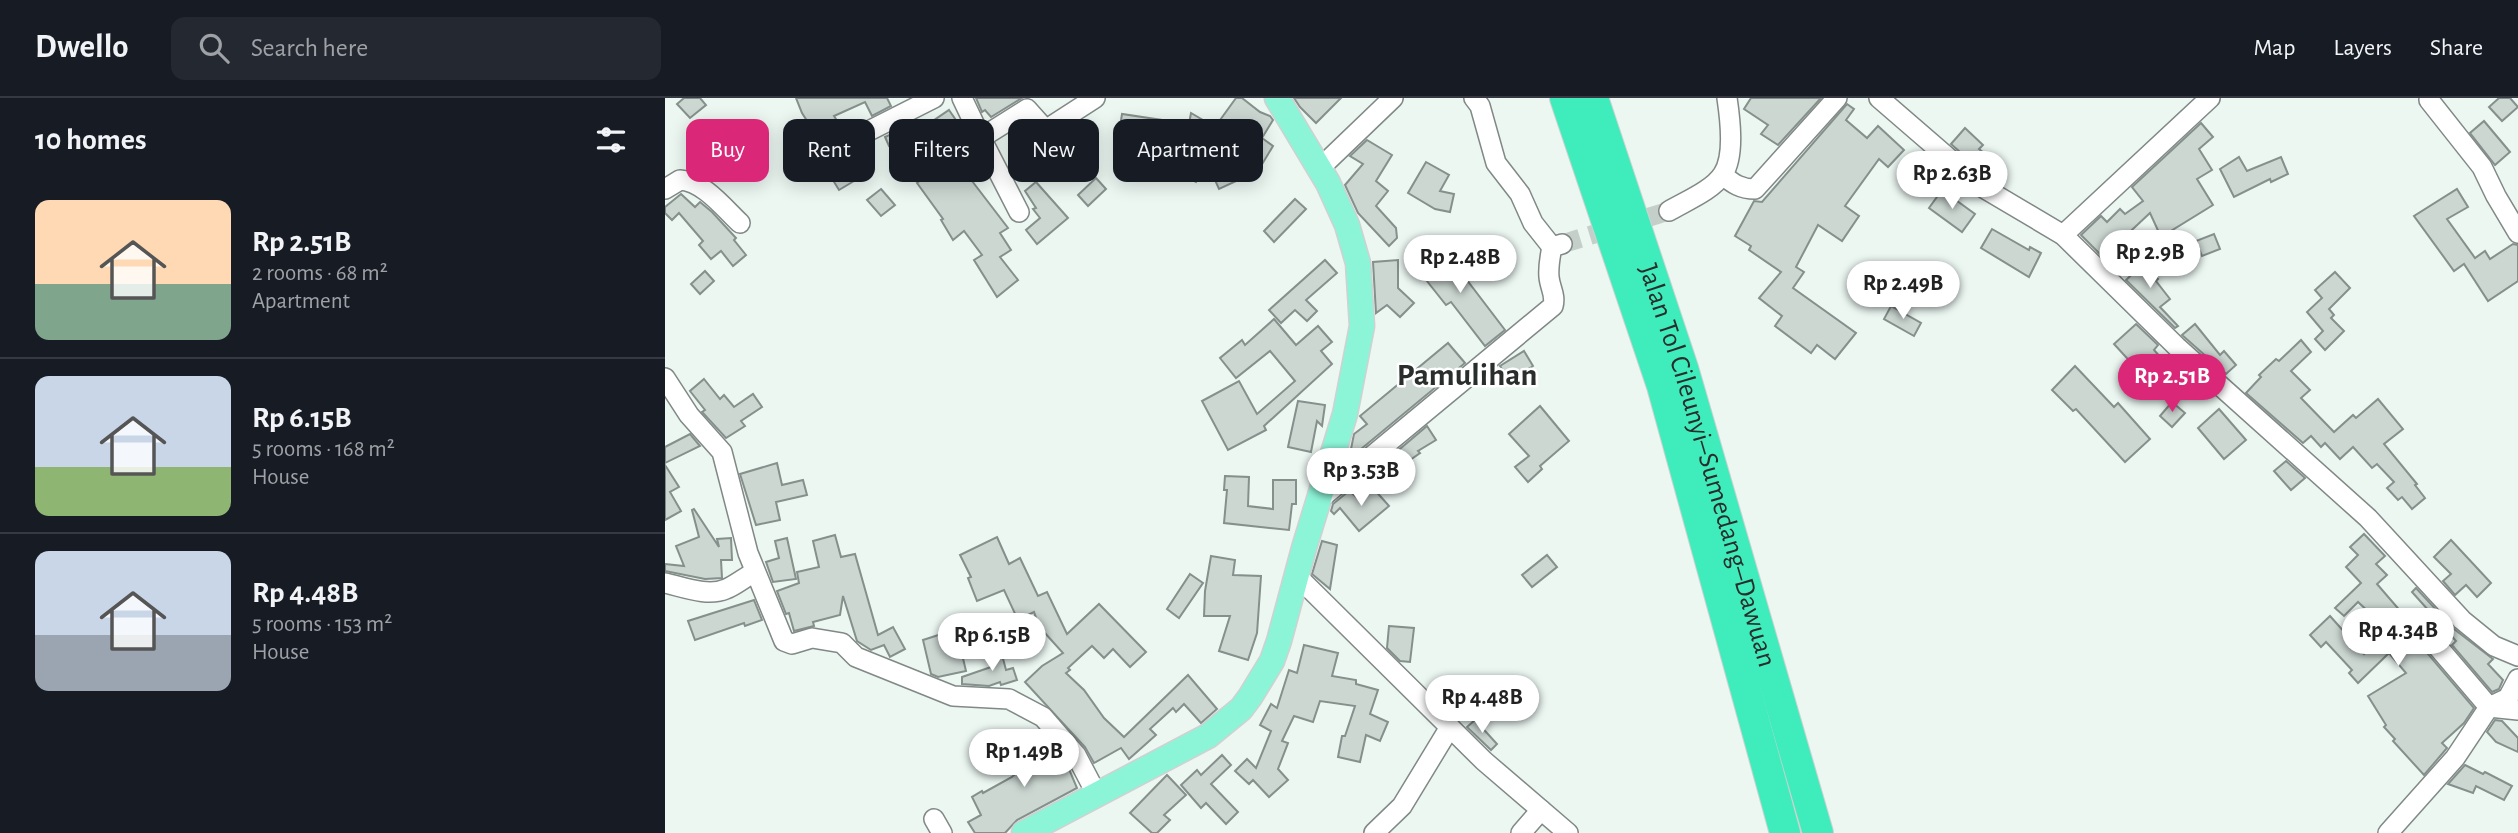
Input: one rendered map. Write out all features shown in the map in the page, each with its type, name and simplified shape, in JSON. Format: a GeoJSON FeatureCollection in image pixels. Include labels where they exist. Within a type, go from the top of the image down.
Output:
{"type":"FeatureCollection","features":[{"type":"Feature","properties":{"kind":"highway","name":"Jalan Tol Cileunyi–Sumedang–Dawuan"},"geometry":{"type":"LineString","coordinates":[[1565,98],[1662,386],[1785,833]]}},
{"type":"Feature","properties":{"kind":"highway","name":"Jalan Tol Cileunyi–Sumedang–Dawuan"},"geometry":{"type":"LineString","coordinates":[[1593,98],[1683,368],[1818,833]]}},
{"type":"Feature","properties":{"kind":"main road"},"geometry":{"type":"LineString","coordinates":[[1024,833],[1208,736],[1241,709],[1263,679],[1272,661],[1345,414],[1362,326],[1360,278],[1353,244],[1337,200],[1277,98]]}},
{"type":"Feature","properties":{"kind":"street"},"geometry":{"type":"LineString","coordinates":[[875,128],[934,98]]}},
{"type":"Feature","properties":{"kind":"street"},"geometry":{"type":"LineString","coordinates":[[962,98],[972,119]]}},
{"type":"Feature","properties":{"kind":"street"},"geometry":{"type":"LineString","coordinates":[[994,130],[1027,109],[1047,129],[1094,98]]}},
{"type":"Feature","properties":{"kind":"street"},"geometry":{"type":"LineString","coordinates":[[1319,169],[1393,98]]}},
{"type":"Feature","properties":{"kind":"street"},"geometry":{"type":"LineString","coordinates":[[1320,499],[1553,306],[1555,298],[1549,278],[1549,260],[1557,245],[1533,223],[1520,194],[1496,163],[1480,106],[1474,98]]}},
{"type":"Feature","properties":{"kind":"street"},"geometry":{"type":"LineString","coordinates":[[1669,211],[1712,185],[1723,175],[1729,153],[1730,121],[1727,98]]}},
{"type":"Feature","properties":{"kind":"street"},"geometry":{"type":"LineString","coordinates":[[1723,175],[1733,184],[1755,190],[1837,98]]}},
{"type":"Feature","properties":{"kind":"street"},"geometry":{"type":"LineString","coordinates":[[1879,98],[1982,187],[2063,235],[2177,347],[2368,517],[2462,620],[2494,646],[2518,656]]}},
{"type":"Feature","properties":{"kind":"street"},"geometry":{"type":"LineString","coordinates":[[2063,235],[2210,98]]}},
{"type":"Feature","properties":{"kind":"street"},"geometry":{"type":"LineString","coordinates":[[2427,99],[2451,98]]}},
{"type":"Feature","properties":{"kind":"street"},"geometry":{"type":"LineString","coordinates":[[2427,99],[2482,167],[2518,233]]}},
{"type":"Feature","properties":{"kind":"street"},"geometry":{"type":"LineString","coordinates":[[994,163],[1019,212]]}},
{"type":"Feature","properties":{"kind":"street"},"geometry":{"type":"LineString","coordinates":[[665,189],[680,180],[692,182],[711,195],[740,223]]}},
{"type":"Feature","properties":{"kind":"street"},"geometry":{"type":"LineString","coordinates":[[665,378],[689,415],[722,452],[755,572],[784,641],[792,645],[812,638],[842,643],[856,657],[953,696],[1009,699],[1043,717],[1076,755],[1097,795]]}},
{"type":"Feature","properties":{"kind":"street"},"geometry":{"type":"LineString","coordinates":[[665,583],[716,592],[755,572]]}},
{"type":"Feature","properties":{"kind":"street"},"geometry":{"type":"LineString","coordinates":[[1297,576],[1484,761],[1568,833]]}},
{"type":"Feature","properties":{"kind":"street"},"geometry":{"type":"LineString","coordinates":[[2420,626],[2489,707],[2518,710]]}},
{"type":"Feature","properties":{"kind":"street"},"geometry":{"type":"LineString","coordinates":[[2388,833],[2455,758],[2489,707],[2508,698],[2518,679]]}},
{"type":"Feature","properties":{"kind":"street"},"geometry":{"type":"LineString","coordinates":[[1374,833],[1402,806],[1450,727]]}},
{"type":"Feature","properties":{"kind":"street"},"geometry":{"type":"LineString","coordinates":[[1521,833],[1541,810]]}},
{"type":"Feature","properties":{"kind":"building"},"geometry":{"type":"Polygon","coordinates":[[[684,98],[700,98],[706,105],[690,118],[677,104],[684,98]]]}},
{"type":"Feature","properties":{"kind":"building"},"geometry":{"type":"Polygon","coordinates":[[[796,98],[887,98],[891,106],[872,116],[865,102],[834,116],[836,119],[806,119],[796,98]]]}},
{"type":"Feature","properties":{"kind":"building"},"geometry":{"type":"Polygon","coordinates":[[[976,98],[1022,98],[991,117],[985,110],[982,112],[976,98]]]}},
{"type":"Feature","properties":{"kind":"building"},"geometry":{"type":"Polygon","coordinates":[[[1236,98],[1242,98],[1273,120],[1263,136],[1263,119],[1221,119],[1236,98]]]}},
{"type":"Feature","properties":{"kind":"building"},"geometry":{"type":"Polygon","coordinates":[[[1294,98],[1341,98],[1316,123],[1294,98]]]}},
{"type":"Feature","properties":{"kind":"building"},"geometry":{"type":"Polygon","coordinates":[[[1751,98],[1821,98],[1778,145],[1761,134],[1768,125],[1744,109],[1751,98]]]}},
{"type":"Feature","properties":{"kind":"building"},"geometry":{"type":"Polygon","coordinates":[[[2499,98],[2510,98],[2518,107],[2502,121],[2489,107],[2499,98]]]}},
{"type":"Feature","properties":{"kind":"building"},"geometry":{"type":"Polygon","coordinates":[[[1847,104],[1854,109],[1846,120],[1867,138],[1878,126],[1904,150],[1888,167],[1879,159],[1845,206],[1859,216],[1842,241],[1818,225],[1796,267],[1804,272],[1793,288],[1856,333],[1835,359],[1817,345],[1811,353],[1775,326],[1782,316],[1759,298],[1781,272],[1749,250],[1751,246],[1735,236],[1754,201],[1762,202],[1847,104]]]}},
{"type":"Feature","properties":{"kind":"building"},"geometry":{"type":"Polygon","coordinates":[[[949,110],[955,119],[936,119],[949,110]]]}},
{"type":"Feature","properties":{"kind":"building"},"geometry":{"type":"Polygon","coordinates":[[[1191,113],[1201,119],[1190,119],[1191,113]]]}},
{"type":"Feature","properties":{"kind":"building"},"geometry":{"type":"Polygon","coordinates":[[[1122,114],[1156,119],[1121,119],[1122,114]]]}},
{"type":"Feature","properties":{"kind":"building"},"geometry":{"type":"Polygon","coordinates":[[[2484,121],[2510,152],[2495,165],[2470,133],[2484,121]]]}},
{"type":"Feature","properties":{"kind":"building"},"geometry":{"type":"Polygon","coordinates":[[[2201,123],[2213,137],[2199,149],[2212,170],[2197,179],[2213,205],[2161,237],[2150,213],[2103,257],[2081,235],[2101,216],[2107,222],[2120,209],[2125,214],[2143,201],[2132,187],[2201,123]]]}},
{"type":"Feature","properties":{"kind":"building"},"geometry":{"type":"Polygon","coordinates":[[[1965,128],[1983,145],[1979,149],[1996,163],[1986,175],[1951,144],[1965,128]]]}},
{"type":"Feature","properties":{"kind":"building"},"geometry":{"type":"Polygon","coordinates":[[[1263,139],[1273,146],[1263,163],[1263,139]]]}},
{"type":"Feature","properties":{"kind":"building"},"geometry":{"type":"Polygon","coordinates":[[[1367,140],[1392,155],[1376,181],[1388,191],[1376,206],[1396,228],[1397,238],[1389,246],[1358,213],[1345,185],[1363,164],[1350,156],[1367,140]]]}},
{"type":"Feature","properties":{"kind":"building"},"geometry":{"type":"Polygon","coordinates":[[[2239,157],[2247,171],[2281,157],[2288,174],[2271,182],[2270,179],[2234,197],[2220,169],[2239,157]]]}},
{"type":"Feature","properties":{"kind":"building"},"geometry":{"type":"Polygon","coordinates":[[[1426,162],[1449,175],[1440,191],[1454,194],[1450,212],[1435,209],[1408,193],[1426,162]]]}},
{"type":"Feature","properties":{"kind":"building"},"geometry":{"type":"Polygon","coordinates":[[[1099,181],[1106,189],[1088,206],[1078,195],[1092,182],[1099,181]]]}},
{"type":"Feature","properties":{"kind":"building"},"geometry":{"type":"Polygon","coordinates":[[[834,182],[852,182],[839,190],[834,182]]]}},
{"type":"Feature","properties":{"kind":"building"},"geometry":{"type":"Polygon","coordinates":[[[973,182],[1008,228],[1000,233],[1011,250],[1000,257],[1018,280],[997,297],[974,260],[982,255],[964,231],[953,240],[941,220],[943,219],[917,183],[973,182]]]}},
{"type":"Feature","properties":{"kind":"building"},"geometry":{"type":"Polygon","coordinates":[[[1036,182],[1068,218],[1037,244],[1026,230],[1040,218],[1025,191],[1036,182]]]}},
{"type":"Feature","properties":{"kind":"building"},"geometry":{"type":"Polygon","coordinates":[[[1216,182],[1234,182],[1219,189],[1216,182]]]}},
{"type":"Feature","properties":{"kind":"building"},"geometry":{"type":"Polygon","coordinates":[[[881,189],[895,205],[881,216],[867,200],[881,189]]]}},
{"type":"Feature","properties":{"kind":"building"},"geometry":{"type":"Polygon","coordinates":[[[2457,189],[2468,207],[2447,219],[2475,258],[2485,251],[2490,259],[2513,244],[2518,245],[2518,281],[2488,301],[2464,264],[2454,271],[2414,216],[2457,189]]]}},
{"type":"Feature","properties":{"kind":"building"},"geometry":{"type":"Polygon","coordinates":[[[1942,190],[1975,214],[1962,232],[1929,208],[1942,190]]]}},
{"type":"Feature","properties":{"kind":"building"},"geometry":{"type":"Polygon","coordinates":[[[681,194],[695,207],[700,202],[712,212],[736,238],[734,240],[746,255],[733,266],[721,251],[711,259],[699,245],[703,241],[679,213],[672,220],[665,213],[665,207],[681,194]]]}},
{"type":"Feature","properties":{"kind":"building"},"geometry":{"type":"Polygon","coordinates":[[[1295,199],[1306,209],[1274,242],[1264,231],[1295,199]]]}},
{"type":"Feature","properties":{"kind":"building"},"geometry":{"type":"Polygon","coordinates":[[[1992,229],[2029,250],[2030,247],[2041,253],[2029,277],[1981,248],[1992,229]]]}},
{"type":"Feature","properties":{"kind":"building"},"geometry":{"type":"Polygon","coordinates":[[[2214,234],[2220,249],[2202,256],[2196,241],[2214,234]]]}},
{"type":"Feature","properties":{"kind":"building"},"geometry":{"type":"Polygon","coordinates":[[[1441,246],[1505,330],[1485,346],[1451,302],[1446,305],[1415,266],[1441,246]]]}},
{"type":"Feature","properties":{"kind":"building"},"geometry":{"type":"Polygon","coordinates":[[[1325,260],[1337,273],[1306,300],[1317,311],[1307,321],[1295,310],[1281,323],[1269,310],[1325,260]]]}},
{"type":"Feature","properties":{"kind":"building"},"geometry":{"type":"Polygon","coordinates":[[[1398,260],[1398,288],[1414,303],[1400,317],[1387,305],[1376,313],[1373,262],[1398,260]]]}},
{"type":"Feature","properties":{"kind":"building"},"geometry":{"type":"Polygon","coordinates":[[[2144,263],[2170,299],[2160,307],[2178,326],[2175,328],[2126,280],[2144,263]]]}},
{"type":"Feature","properties":{"kind":"building"},"geometry":{"type":"Polygon","coordinates":[[[705,271],[714,281],[700,294],[691,284],[705,271]]]}},
{"type":"Feature","properties":{"kind":"building"},"geometry":{"type":"Polygon","coordinates":[[[2335,272],[2350,288],[2329,309],[2334,315],[2331,318],[2344,331],[2325,350],[2315,339],[2323,331],[2307,312],[2322,298],[2315,290],[2335,272]]]}},
{"type":"Feature","properties":{"kind":"building"},"geometry":{"type":"Polygon","coordinates":[[[1891,306],[1921,323],[1914,336],[1884,319],[1891,306]]]}},
{"type":"Feature","properties":{"kind":"building"},"geometry":{"type":"Polygon","coordinates":[[[1274,319],[1296,345],[1318,326],[1332,342],[1321,351],[1332,364],[1264,426],[1266,430],[1228,450],[1202,401],[1239,381],[1257,414],[1295,381],[1270,351],[1236,378],[1220,358],[1242,340],[1245,345],[1274,319]]]}},
{"type":"Feature","properties":{"kind":"building"},"geometry":{"type":"Polygon","coordinates":[[[2136,324],[2158,345],[2154,350],[2185,385],[2169,399],[2138,365],[2135,367],[2114,344],[2136,324]]]}},
{"type":"Feature","properties":{"kind":"building"},"geometry":{"type":"Polygon","coordinates":[[[2195,324],[2220,355],[2224,351],[2236,365],[2226,374],[2182,335],[2195,324]]]}},
{"type":"Feature","properties":{"kind":"building"},"geometry":{"type":"Polygon","coordinates":[[[2301,340],[2311,352],[2291,371],[2310,390],[2301,398],[2334,432],[2353,415],[2356,418],[2378,399],[2403,429],[2384,444],[2425,498],[2412,509],[2402,497],[2398,500],[2387,488],[2394,482],[2377,464],[2372,468],[2353,447],[2340,459],[2325,443],[2321,447],[2311,436],[2303,443],[2246,393],[2261,377],[2259,375],[2301,340]]]}},
{"type":"Feature","properties":{"kind":"building"},"geometry":{"type":"Polygon","coordinates":[[[1448,343],[1465,363],[1349,459],[1354,434],[1367,424],[1360,416],[1448,343]]]}},
{"type":"Feature","properties":{"kind":"building"},"geometry":{"type":"Polygon","coordinates":[[[1524,351],[1533,366],[1510,381],[1500,366],[1524,351]]]}},
{"type":"Feature","properties":{"kind":"building"},"geometry":{"type":"Polygon","coordinates":[[[2075,366],[2114,407],[2118,403],[2150,439],[2125,462],[2076,409],[2073,411],[2052,390],[2075,366]]]}},
{"type":"Feature","properties":{"kind":"building"},"geometry":{"type":"Polygon","coordinates":[[[704,379],[720,399],[724,395],[734,407],[753,394],[762,407],[741,421],[745,426],[726,438],[702,412],[705,410],[690,391],[704,379]]]}},
{"type":"Feature","properties":{"kind":"building"},"geometry":{"type":"Polygon","coordinates":[[[1298,401],[1325,405],[1322,426],[1317,421],[1311,452],[1288,447],[1298,401]]]}},
{"type":"Feature","properties":{"kind":"building"},"geometry":{"type":"Polygon","coordinates":[[[2172,402],[2185,413],[2172,427],[2160,416],[2172,402]]]}},
{"type":"Feature","properties":{"kind":"building"},"geometry":{"type":"Polygon","coordinates":[[[1540,406],[1569,441],[1540,466],[1542,469],[1528,482],[1515,467],[1529,456],[1509,434],[1540,406]]]}},
{"type":"Feature","properties":{"kind":"building"},"geometry":{"type":"Polygon","coordinates":[[[2219,409],[2246,440],[2224,459],[2198,428],[2219,409]]]}},
{"type":"Feature","properties":{"kind":"building"},"geometry":{"type":"Polygon","coordinates":[[[1427,426],[1436,440],[1418,451],[1420,453],[1403,465],[1394,454],[1427,426]]]}},
{"type":"Feature","properties":{"kind":"building"},"geometry":{"type":"Polygon","coordinates":[[[690,434],[700,446],[665,463],[665,447],[690,434]]]}},
{"type":"Feature","properties":{"kind":"building"},"geometry":{"type":"Polygon","coordinates":[[[2286,461],[2305,478],[2291,490],[2274,471],[2286,461]]]}},
{"type":"Feature","properties":{"kind":"building"},"geometry":{"type":"Polygon","coordinates":[[[777,463],[782,485],[803,480],[807,495],[776,502],[780,520],[756,525],[740,474],[777,463]]]}},
{"type":"Feature","properties":{"kind":"building"},"geometry":{"type":"Polygon","coordinates":[[[665,465],[679,487],[670,492],[681,511],[665,520],[665,465]]]}},
{"type":"Feature","properties":{"kind":"building"},"geometry":{"type":"Polygon","coordinates":[[[1225,476],[1249,477],[1248,506],[1273,509],[1273,480],[1296,480],[1296,504],[1292,504],[1289,530],[1224,523],[1227,490],[1224,490],[1225,476]]]}},
{"type":"Feature","properties":{"kind":"building"},"geometry":{"type":"Polygon","coordinates":[[[1373,488],[1389,506],[1359,531],[1340,508],[1334,514],[1331,511],[1333,504],[1349,491],[1359,499],[1373,488]]]}},
{"type":"Feature","properties":{"kind":"building"},"geometry":{"type":"Polygon","coordinates":[[[694,509],[719,547],[717,539],[731,538],[732,560],[721,560],[722,578],[705,579],[665,571],[665,564],[684,566],[676,546],[699,537],[692,510],[694,509]]]}},
{"type":"Feature","properties":{"kind":"building"},"geometry":{"type":"Polygon","coordinates":[[[2364,534],[2385,556],[2376,564],[2387,575],[2377,584],[2409,621],[2411,634],[2474,708],[2464,723],[2442,743],[2447,748],[2424,775],[2393,741],[2395,739],[2384,727],[2386,725],[2368,696],[2406,673],[2389,653],[2358,683],[2349,673],[2352,670],[2326,642],[2321,647],[2310,635],[2330,616],[2364,654],[2390,632],[2358,602],[2344,616],[2335,608],[2361,583],[2346,567],[2358,555],[2350,547],[2364,534]]]}},
{"type":"Feature","properties":{"kind":"building"},"geometry":{"type":"Polygon","coordinates":[[[835,535],[841,557],[855,554],[878,635],[893,627],[905,649],[890,657],[884,645],[871,650],[857,641],[843,596],[840,615],[813,622],[814,626],[794,631],[789,613],[786,614],[777,591],[799,583],[797,572],[819,567],[813,541],[835,535]]]}},
{"type":"Feature","properties":{"kind":"building"},"geometry":{"type":"Polygon","coordinates":[[[997,537],[1009,564],[1020,558],[1038,596],[1047,592],[1067,634],[1099,604],[1146,652],[1130,667],[1113,649],[1104,658],[1092,646],[1066,673],[1124,737],[1188,675],[1217,709],[1201,723],[1184,704],[1176,712],[1173,708],[1150,729],[1156,735],[1129,759],[1121,748],[1094,763],[1085,747],[1025,682],[1042,666],[1063,653],[1044,632],[1041,633],[1034,612],[1018,620],[1004,590],[977,601],[968,578],[971,577],[960,555],[997,537]]]}},
{"type":"Feature","properties":{"kind":"building"},"geometry":{"type":"Polygon","coordinates":[[[787,538],[796,579],[773,582],[766,562],[779,558],[775,541],[787,538]]]}},
{"type":"Feature","properties":{"kind":"building"},"geometry":{"type":"Polygon","coordinates":[[[2451,540],[2491,583],[2477,597],[2466,585],[2455,595],[2443,581],[2451,574],[2434,557],[2451,540]]]}},
{"type":"Feature","properties":{"kind":"building"},"geometry":{"type":"Polygon","coordinates":[[[1322,541],[1337,545],[1330,589],[1312,574],[1322,541]]]}},
{"type":"Feature","properties":{"kind":"building"},"geometry":{"type":"Polygon","coordinates":[[[1547,555],[1557,567],[1532,587],[1522,575],[1547,555]]]}},
{"type":"Feature","properties":{"kind":"building"},"geometry":{"type":"Polygon","coordinates":[[[1211,556],[1235,560],[1233,575],[1261,576],[1257,633],[1248,660],[1219,651],[1230,616],[1204,616],[1211,556]]]}},
{"type":"Feature","properties":{"kind":"building"},"geometry":{"type":"Polygon","coordinates":[[[1190,574],[1203,583],[1179,618],[1167,609],[1190,574]]]}},
{"type":"Feature","properties":{"kind":"building"},"geometry":{"type":"Polygon","coordinates":[[[2416,588],[2454,629],[2493,659],[2488,664],[2503,680],[2499,689],[2492,692],[2452,645],[2456,641],[2412,592],[2416,588]]]}},
{"type":"Feature","properties":{"kind":"building"},"geometry":{"type":"Polygon","coordinates":[[[754,600],[762,620],[745,626],[744,623],[695,640],[688,621],[754,600]]]}},
{"type":"Feature","properties":{"kind":"building"},"geometry":{"type":"Polygon","coordinates":[[[1389,626],[1414,628],[1410,662],[1400,661],[1387,648],[1389,626]]]}},
{"type":"Feature","properties":{"kind":"building"},"geometry":{"type":"Polygon","coordinates":[[[957,629],[966,671],[938,677],[931,674],[923,640],[957,629]]]}},
{"type":"Feature","properties":{"kind":"building"},"geometry":{"type":"Polygon","coordinates":[[[1304,645],[1338,653],[1332,676],[1356,680],[1356,684],[1378,690],[1370,714],[1388,722],[1380,741],[1366,735],[1360,762],[1338,757],[1342,736],[1345,736],[1355,706],[1320,701],[1313,722],[1294,716],[1282,741],[1288,743],[1278,769],[1288,780],[1269,797],[1253,780],[1249,784],[1235,771],[1247,759],[1256,768],[1271,731],[1260,725],[1271,704],[1277,708],[1289,670],[1297,673],[1304,645]]]}},
{"type":"Feature","properties":{"kind":"building"},"geometry":{"type":"Polygon","coordinates":[[[1001,651],[1006,670],[1013,668],[1017,680],[989,686],[962,684],[962,677],[991,667],[988,655],[1001,651]]]}},
{"type":"Feature","properties":{"kind":"building"},"geometry":{"type":"Polygon","coordinates":[[[1475,720],[1497,744],[1491,750],[1467,727],[1475,720]]]}},
{"type":"Feature","properties":{"kind":"building"},"geometry":{"type":"Polygon","coordinates":[[[2495,720],[2502,721],[2518,738],[2518,752],[2496,742],[2487,732],[2495,720]]]}},
{"type":"Feature","properties":{"kind":"building"},"geometry":{"type":"Polygon","coordinates":[[[1038,733],[1066,762],[1077,788],[1017,820],[1005,833],[975,833],[968,822],[981,815],[972,797],[1012,777],[1026,764],[1016,754],[1038,733]]]}},
{"type":"Feature","properties":{"kind":"building"},"geometry":{"type":"Polygon","coordinates":[[[1222,755],[1231,765],[1211,784],[1238,812],[1226,824],[1206,803],[1201,808],[1181,785],[1197,770],[1201,775],[1222,755]]]}},
{"type":"Feature","properties":{"kind":"building"},"geometry":{"type":"Polygon","coordinates":[[[2465,765],[2512,786],[2504,800],[2476,786],[2473,793],[2448,784],[2465,765]]]}},
{"type":"Feature","properties":{"kind":"building"},"geometry":{"type":"Polygon","coordinates":[[[1167,775],[1186,795],[1164,815],[1170,820],[1157,833],[1152,833],[1130,813],[1167,775]]]}},
{"type":"Feature","properties":{"kind":"tunnel"},"geometry":{"type":"LineString","coordinates":[[1562,244],[1669,211]]}},
{"type":"Feature","properties":{"kind":"district","name":"Pamulihan"},"geometry":{"type":"Point","coordinates":[1467,374]}}]}
